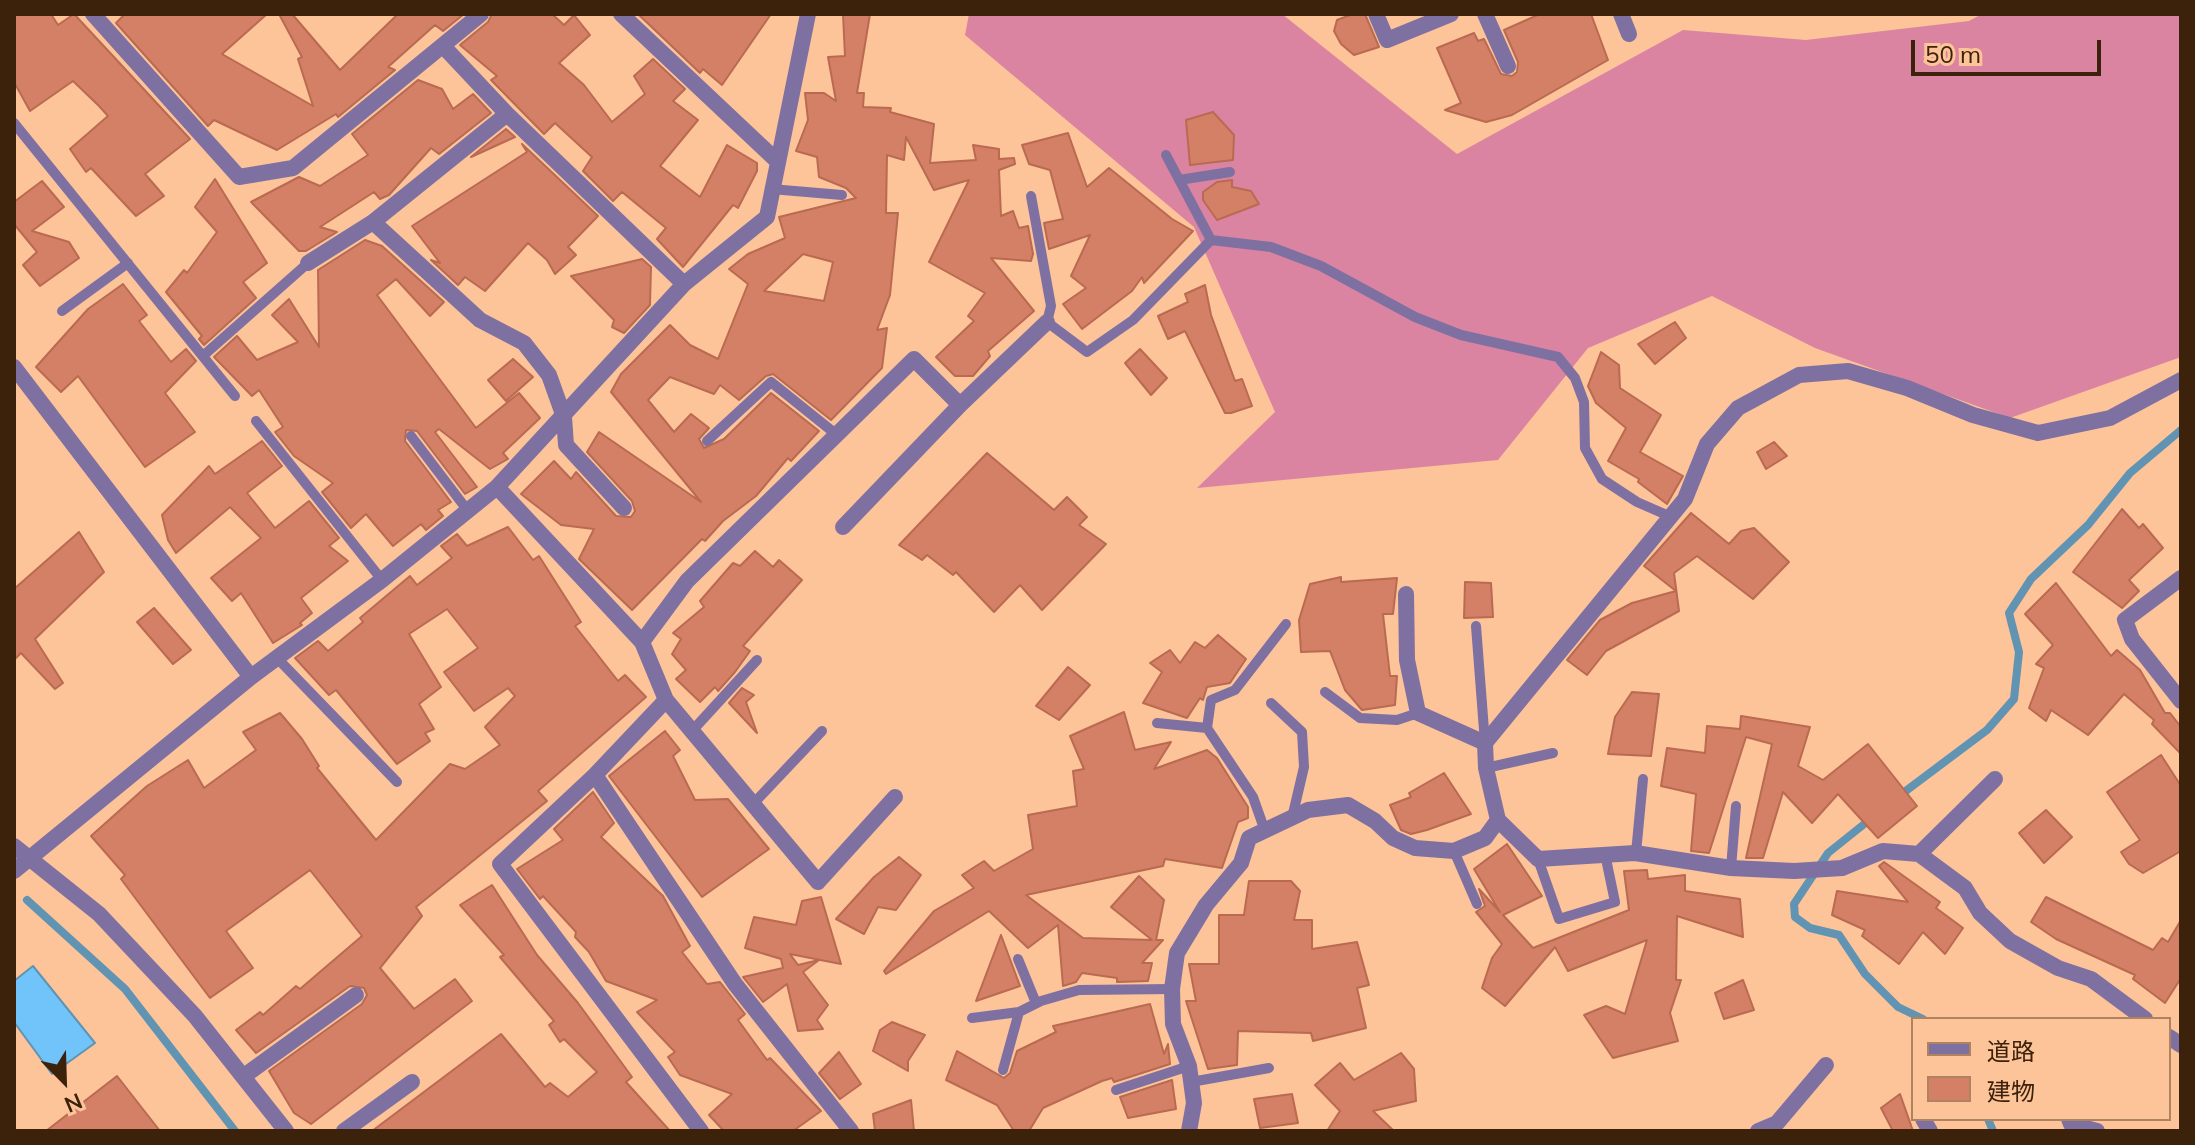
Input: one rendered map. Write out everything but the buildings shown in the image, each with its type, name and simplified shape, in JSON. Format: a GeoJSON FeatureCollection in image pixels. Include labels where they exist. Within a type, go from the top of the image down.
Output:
{"type":"FeatureCollection","features":[{"type":"Feature","properties":{"kind":"street"},"geometry":{"type":"LineString","coordinates":[[93,14],[239,177],[293,168],[481,14]]}},
{"type":"Feature","properties":{"kind":"street"},"geometry":{"type":"LineString","coordinates":[[621,14],[776,160]]}},
{"type":"Feature","properties":{"kind":"street"},"geometry":{"type":"LineString","coordinates":[[14,871],[251,677],[382,580],[497,487],[684,284],[767,217],[776,160],[808,14]]}},
{"type":"Feature","properties":{"kind":"street"},"geometry":{"type":"LineString","coordinates":[[1376,14],[1387,40],[1451,14]]}},
{"type":"Feature","properties":{"kind":"street"},"geometry":{"type":"LineString","coordinates":[[1485,14],[1508,66]]}},
{"type":"Feature","properties":{"kind":"street"},"geometry":{"type":"LineString","coordinates":[[1621,14],[1629,34]]}},
{"type":"Feature","properties":{"kind":"street"},"geometry":{"type":"LineString","coordinates":[[444,47],[507,114],[684,284]]}},
{"type":"Feature","properties":{"kind":"street"},"geometry":{"type":"LineString","coordinates":[[308,263],[373,222],[507,114]]}},
{"type":"Feature","properties":{"kind":"street"},"geometry":{"type":"LineString","coordinates":[[373,222],[480,320],[524,343],[549,375],[564,417],[566,445],[624,508]]}},
{"type":"Feature","properties":{"kind":"street"},"geometry":{"type":"LineString","coordinates":[[843,527],[960,405],[1047,322]]}},
{"type":"Feature","properties":{"kind":"street"},"geometry":{"type":"LineString","coordinates":[[642,642],[687,581],[914,359],[960,405]]}},
{"type":"Feature","properties":{"kind":"street"},"geometry":{"type":"LineString","coordinates":[[14,367],[251,677]]}},
{"type":"Feature","properties":{"kind":"street"},"geometry":{"type":"LineString","coordinates":[[2142,1017],[2091,979],[2058,968],[2010,941],[1980,913],[1965,888],[1919,854],[1883,851],[1842,868],[1731,868],[1636,853],[1538,859],[1498,820],[1486,768],[1485,743],[1685,499],[1707,444],[1738,408],[1799,375],[1848,371],[1907,388],[1973,415],[2038,433],[2110,418],[2181,380]]}},
{"type":"Feature","properties":{"kind":"street"},"geometry":{"type":"LineString","coordinates":[[497,487],[642,642],[666,700],[818,882],[895,797]]}},
{"type":"Feature","properties":{"kind":"street"},"geometry":{"type":"LineString","coordinates":[[2181,578],[2125,620],[2132,639],[2181,701]]}},
{"type":"Feature","properties":{"kind":"street"},"geometry":{"type":"LineString","coordinates":[[1406,594],[1407,660],[1418,713],[1485,743]]}},
{"type":"Feature","properties":{"kind":"street"},"geometry":{"type":"LineString","coordinates":[[666,700],[595,775],[500,864],[701,1131]]}},
{"type":"Feature","properties":{"kind":"street"},"geometry":{"type":"LineString","coordinates":[[595,775],[735,984],[851,1131]]}},
{"type":"Feature","properties":{"kind":"street"},"geometry":{"type":"LineString","coordinates":[[1919,854],[1995,779]]}},
{"type":"Feature","properties":{"kind":"street"},"geometry":{"type":"LineString","coordinates":[[1189,1131],[1194,1103],[1190,1074],[1173,1024],[1172,989],[1177,953],[1206,905],[1241,863],[1249,838],[1308,810],[1348,805],[1375,821],[1393,838],[1415,848],[1454,851],[1485,838],[1498,820]]}},
{"type":"Feature","properties":{"kind":"street"},"geometry":{"type":"LineString","coordinates":[[14,846],[99,914],[195,1016],[286,1131]]}},
{"type":"Feature","properties":{"kind":"street"},"geometry":{"type":"LineString","coordinates":[[244,1076],[356,995]]}},
{"type":"Feature","properties":{"kind":"street"},"geometry":{"type":"LineString","coordinates":[[1758,1131],[1778,1127],[1826,1065]]}},
{"type":"Feature","properties":{"kind":"street"},"geometry":{"type":"LineString","coordinates":[[344,1131],[412,1082]]}},
{"type":"Feature","properties":{"kind":"street"},"geometry":{"type":"LineString","coordinates":[[2070,1121],[2071,1124],[2097,1131]]}},
{"type":"Feature","properties":{"kind":"lane"},"geometry":{"type":"LineString","coordinates":[[14,123],[235,396]]}},
{"type":"Feature","properties":{"kind":"lane"},"geometry":{"type":"LineString","coordinates":[[1166,155],[1211,240]]}},
{"type":"Feature","properties":{"kind":"lane"},"geometry":{"type":"LineString","coordinates":[[1179,180],[1230,172]]}},
{"type":"Feature","properties":{"kind":"lane"},"geometry":{"type":"LineString","coordinates":[[771,189],[842,195]]}},
{"type":"Feature","properties":{"kind":"lane"},"geometry":{"type":"LineString","coordinates":[[1031,196],[1051,306],[1047,322],[1087,352],[1133,320],[1211,240]]}},
{"type":"Feature","properties":{"kind":"lane"},"geometry":{"type":"LineString","coordinates":[[1211,240],[1271,247],[1321,266],[1367,293],[1450,330],[1558,357],[1575,378],[1584,402],[1585,448],[1602,479],[1637,502],[1669,516]]}},
{"type":"Feature","properties":{"kind":"lane"},"geometry":{"type":"LineString","coordinates":[[62,311],[128,263]]}},
{"type":"Feature","properties":{"kind":"lane"},"geometry":{"type":"LineString","coordinates":[[204,355],[308,263]]}},
{"type":"Feature","properties":{"kind":"lane"},"geometry":{"type":"LineString","coordinates":[[707,441],[771,382],[837,435]]}},
{"type":"Feature","properties":{"kind":"lane"},"geometry":{"type":"LineString","coordinates":[[256,421],[382,580]]}},
{"type":"Feature","properties":{"kind":"lane"},"geometry":{"type":"LineString","coordinates":[[411,436],[468,511]]}},
{"type":"Feature","properties":{"kind":"lane"},"geometry":{"type":"LineString","coordinates":[[1265,831],[1253,797],[1207,728],[1211,700],[1235,690],[1286,624]]}},
{"type":"Feature","properties":{"kind":"lane"},"geometry":{"type":"LineString","coordinates":[[1476,626],[1485,743]]}},
{"type":"Feature","properties":{"kind":"lane"},"geometry":{"type":"LineString","coordinates":[[277,658],[397,782]]}},
{"type":"Feature","properties":{"kind":"lane"},"geometry":{"type":"LineString","coordinates":[[692,731],[757,660]]}},
{"type":"Feature","properties":{"kind":"lane"},"geometry":{"type":"LineString","coordinates":[[1325,692],[1360,718],[1397,720],[1418,713]]}},
{"type":"Feature","properties":{"kind":"lane"},"geometry":{"type":"LineString","coordinates":[[1271,703],[1302,732],[1304,767],[1292,818]]}},
{"type":"Feature","properties":{"kind":"lane"},"geometry":{"type":"LineString","coordinates":[[1157,723],[1207,728]]}},
{"type":"Feature","properties":{"kind":"lane"},"geometry":{"type":"LineString","coordinates":[[753,804],[822,731]]}},
{"type":"Feature","properties":{"kind":"lane"},"geometry":{"type":"LineString","coordinates":[[1486,768],[1553,753]]}},
{"type":"Feature","properties":{"kind":"lane"},"geometry":{"type":"LineString","coordinates":[[1636,853],[1643,779]]}},
{"type":"Feature","properties":{"kind":"lane"},"geometry":{"type":"LineString","coordinates":[[1731,868],[1736,806]]}},
{"type":"Feature","properties":{"kind":"lane"},"geometry":{"type":"LineString","coordinates":[[1454,851],[1477,904]]}},
{"type":"Feature","properties":{"kind":"lane"},"geometry":{"type":"LineString","coordinates":[[1538,859],[1559,919],[1615,902],[1605,854]]}},
{"type":"Feature","properties":{"kind":"lane"},"geometry":{"type":"LineString","coordinates":[[1018,959],[1036,1003]]}},
{"type":"Feature","properties":{"kind":"lane"},"geometry":{"type":"LineString","coordinates":[[972,1018],[1019,1012],[1036,1003],[1079,990],[1172,989]]}},
{"type":"Feature","properties":{"kind":"lane"},"geometry":{"type":"LineString","coordinates":[[1003,1070],[1019,1012]]}},
{"type":"Feature","properties":{"kind":"lane"},"geometry":{"type":"LineString","coordinates":[[1116,1090],[1190,1074],[1269,1068]]}},
{"type":"Feature","properties":{"kind":"shaded area"},"geometry":{"type":"Polygon","coordinates":[[[969,14],[1282,14],[1457,154],[1683,30],[1806,40],[1969,21],[1982,14],[2181,14],[2181,357],[2010,418],[1815,348],[1712,296],[1588,348],[1498,460],[1197,488],[1275,412],[1194,227],[965,35],[969,14]]]}},
{"type":"Feature","properties":{"kind":"water"},"geometry":{"type":"Polygon","coordinates":[[[33,966],[95,1043],[52,1074],[14,1022],[14,981],[33,966]]]}},
{"type":"Feature","properties":{"kind":"waterway"},"geometry":{"type":"LineString","coordinates":[[1899,796],[1987,730],[2014,699],[2019,652],[2009,613],[2031,579],[2088,525],[2130,473],[2181,430]]}},
{"type":"Feature","properties":{"kind":"waterway"},"geometry":{"type":"LineString","coordinates":[[1873,817],[1828,853],[1794,904],[1795,917],[1810,928],[1839,935],[1865,974],[1898,1007],[1919,1017]]}},
{"type":"Feature","properties":{"kind":"waterway"},"geometry":{"type":"LineString","coordinates":[[27,900],[125,989],[235,1131]]}},
{"type":"Feature","properties":{"kind":"waterway"},"geometry":{"type":"LineString","coordinates":[[1989,1121],[1993,1131]]}}]}
